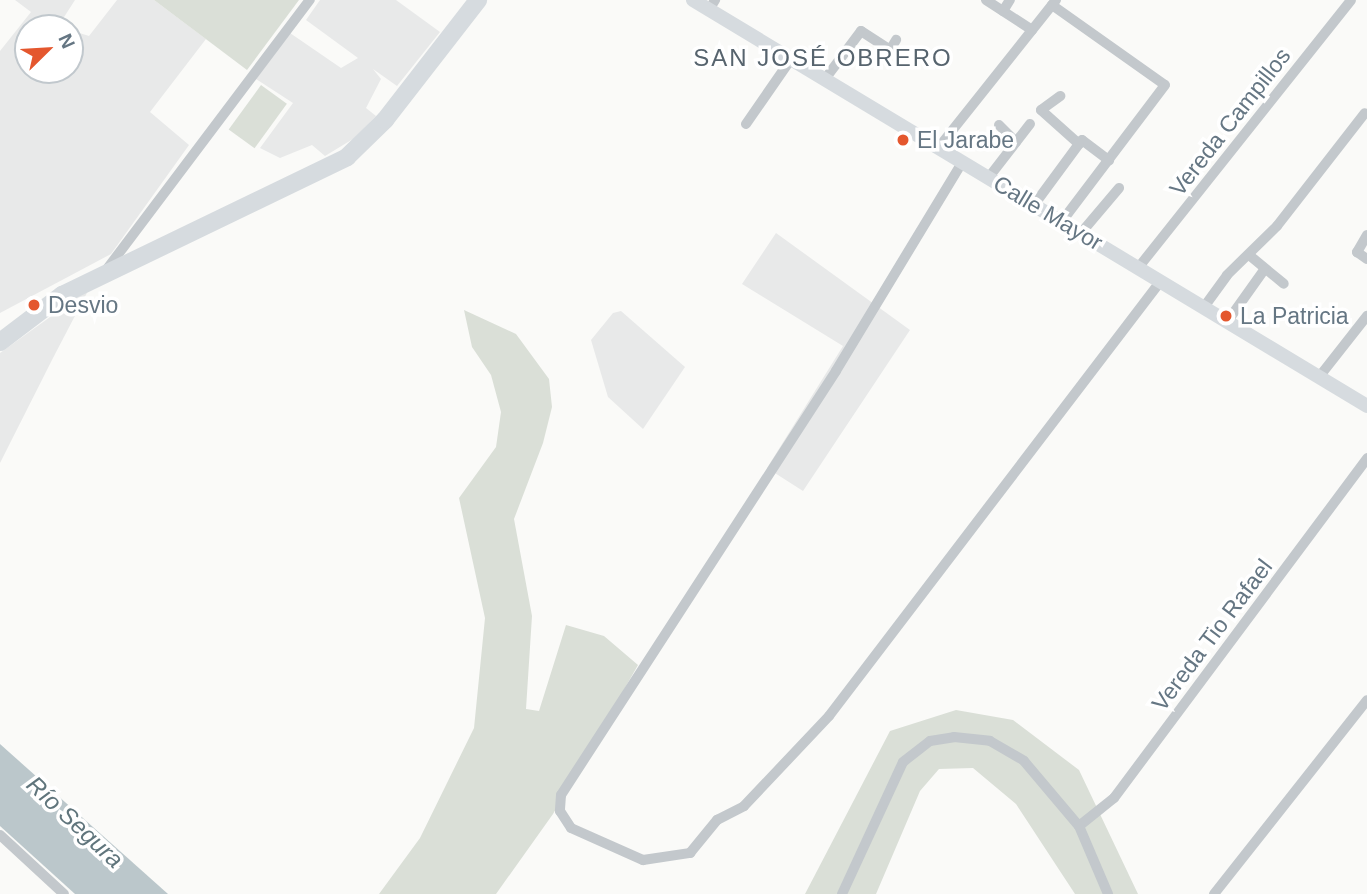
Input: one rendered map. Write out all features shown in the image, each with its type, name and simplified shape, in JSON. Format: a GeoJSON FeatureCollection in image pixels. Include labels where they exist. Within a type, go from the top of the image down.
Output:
{"type":"FeatureCollection","features":[{"type":"Feature","properties":{"kind":"highway"},"geometry":{"type":"LineString","coordinates":[[1,341],[62,295],[347,157],[385,120],[478,0]]}},
{"type":"Feature","properties":{"kind":"main road","name":"Calle Mayor"},"geometry":{"type":"LineString","coordinates":[[693,0],[712,5],[791,59],[1367,406]]}},
{"type":"Feature","properties":{"kind":"street"},"geometry":{"type":"LineString","coordinates":[[103,275],[310,0]]}},
{"type":"Feature","properties":{"kind":"street"},"geometry":{"type":"LineString","coordinates":[[986,0],[1032,30]]}},
{"type":"Feature","properties":{"kind":"street"},"geometry":{"type":"LineString","coordinates":[[1003,11],[1010,0]]}},
{"type":"Feature","properties":{"kind":"street","name":"Vereda Campillos"},"geometry":{"type":"LineString","coordinates":[[1138,268],[1351,0]]}},
{"type":"Feature","properties":{"kind":"street"},"geometry":{"type":"LineString","coordinates":[[939,147],[1054,3],[1165,85],[1062,221]]}},
{"type":"Feature","properties":{"kind":"street"},"geometry":{"type":"LineString","coordinates":[[825,79],[862,31],[890,50],[896,40]]}},
{"type":"Feature","properties":{"kind":"street"},"geometry":{"type":"LineString","coordinates":[[746,124],[791,59]]}},
{"type":"Feature","properties":{"kind":"street"},"geometry":{"type":"LineString","coordinates":[[1060,96],[1041,110],[1079,144]]}},
{"type":"Feature","properties":{"kind":"street"},"geometry":{"type":"LineString","coordinates":[[1203,307],[1365,113]]}},
{"type":"Feature","properties":{"kind":"street"},"geometry":{"type":"LineString","coordinates":[[989,177],[1030,124]]}},
{"type":"Feature","properties":{"kind":"street"},"geometry":{"type":"LineString","coordinates":[[999,125],[1016,142]]}},
{"type":"Feature","properties":{"kind":"street"},"geometry":{"type":"LineString","coordinates":[[1034,205],[1082,140],[1109,160]]}},
{"type":"Feature","properties":{"kind":"street"},"geometry":{"type":"LineString","coordinates":[[962,161],[836,371],[561,795],[560,811],[576,831],[643,860],[690,853],[717,820],[744,806],[830,716],[1160,282]]}},
{"type":"Feature","properties":{"kind":"street"},"geometry":{"type":"LineString","coordinates":[[1081,233],[1119,188]]}},
{"type":"Feature","properties":{"kind":"street"},"geometry":{"type":"LineString","coordinates":[[1367,235],[1357,252],[1367,258]]}},
{"type":"Feature","properties":{"kind":"street"},"geometry":{"type":"LineString","coordinates":[[1249,255],[1284,284]]}},
{"type":"Feature","properties":{"kind":"street"},"geometry":{"type":"LineString","coordinates":[[1227,322],[1264,270]]}},
{"type":"Feature","properties":{"kind":"street"},"geometry":{"type":"LineString","coordinates":[[1319,377],[1367,316]]}},
{"type":"Feature","properties":{"kind":"street","name":"Vereda Tio Rafael"},"geometry":{"type":"LineString","coordinates":[[1079,826],[1114,798],[1367,458]]}},
{"type":"Feature","properties":{"kind":"street"},"geometry":{"type":"LineString","coordinates":[[1214,894],[1367,699]]}},
{"type":"Feature","properties":{"kind":"street"},"geometry":{"type":"LineString","coordinates":[[842,894],[903,762],[930,741],[954,737],[990,741],[1024,761],[1079,826],[1108,894]]}},
{"type":"Feature","properties":{"kind":"street"},"geometry":{"type":"LineString","coordinates":[[0,835],[64,894]]}},
{"type":"Feature","properties":{"kind":"shaded area"},"geometry":{"type":"Polygon","coordinates":[[[15,0],[75,0],[66,14],[29,14],[31,12],[15,0]]]}},
{"type":"Feature","properties":{"kind":"shaded area"},"geometry":{"type":"Polygon","coordinates":[[[117,0],[154,0],[206,39],[150,112],[189,145],[111,254],[0,313],[0,51],[14,33],[14,84],[84,84],[84,34],[89,36],[117,0]]]}},
{"type":"Feature","properties":{"kind":"shaded area"},"geometry":{"type":"Polygon","coordinates":[[[154,0],[299,0],[247,70],[154,0]]]}},
{"type":"Feature","properties":{"kind":"shaded area"},"geometry":{"type":"Polygon","coordinates":[[[320,0],[396,0],[440,32],[397,86],[373,69],[381,79],[366,108],[376,116],[353,139],[325,156],[312,145],[280,158],[260,148],[293,103],[256,79],[290,33],[341,68],[358,58],[306,20],[320,0]]]}},
{"type":"Feature","properties":{"kind":"shaded area"},"geometry":{"type":"Polygon","coordinates":[[[261,85],[287,104],[255,148],[229,129],[261,85]]]}},
{"type":"Feature","properties":{"kind":"shaded area"},"geometry":{"type":"Polygon","coordinates":[[[776,233],[910,330],[803,491],[767,468],[843,346],[742,284],[776,233]]]}},
{"type":"Feature","properties":{"kind":"shaded area"},"geometry":{"type":"Polygon","coordinates":[[[89,289],[53,358],[0,463],[0,353],[89,289]]]}},
{"type":"Feature","properties":{"kind":"shaded area"},"geometry":{"type":"Polygon","coordinates":[[[464,310],[516,334],[549,379],[552,407],[543,443],[514,519],[532,616],[526,709],[539,711],[566,625],[604,636],[638,665],[553,814],[496,894],[379,894],[420,838],[474,728],[485,618],[459,498],[496,447],[501,412],[491,375],[472,347],[464,310]]]}},
{"type":"Feature","properties":{"kind":"shaded area"},"geometry":{"type":"Polygon","coordinates":[[[621,311],[685,367],[643,429],[608,397],[591,340],[613,313],[621,311]]]}},
{"type":"Feature","properties":{"kind":"shaded area"},"geometry":{"type":"Polygon","coordinates":[[[956,710],[1013,720],[1079,770],[1138,894],[1075,894],[1016,804],[973,768],[939,769],[920,791],[876,894],[805,894],[890,731],[956,710]]]}},
{"type":"Feature","properties":{"kind":"water","name":"Río Segura"},"geometry":{"type":"Polygon","coordinates":[[[0,744],[168,894],[75,894],[0,826],[0,744]]]}},
{"type":"Feature","properties":{"kind":"place","name":"El Jarabe"},"geometry":{"type":"Point","coordinates":[903,140]}},
{"type":"Feature","properties":{"kind":"place","name":"Desvio"},"geometry":{"type":"Point","coordinates":[34,305]}},
{"type":"Feature","properties":{"kind":"place","name":"La Patricia"},"geometry":{"type":"Point","coordinates":[1226,316]}},
{"type":"Feature","properties":{"kind":"district","name":"SAN JOSÉ OBRERO"},"geometry":{"type":"Point","coordinates":[823,58]}}]}
